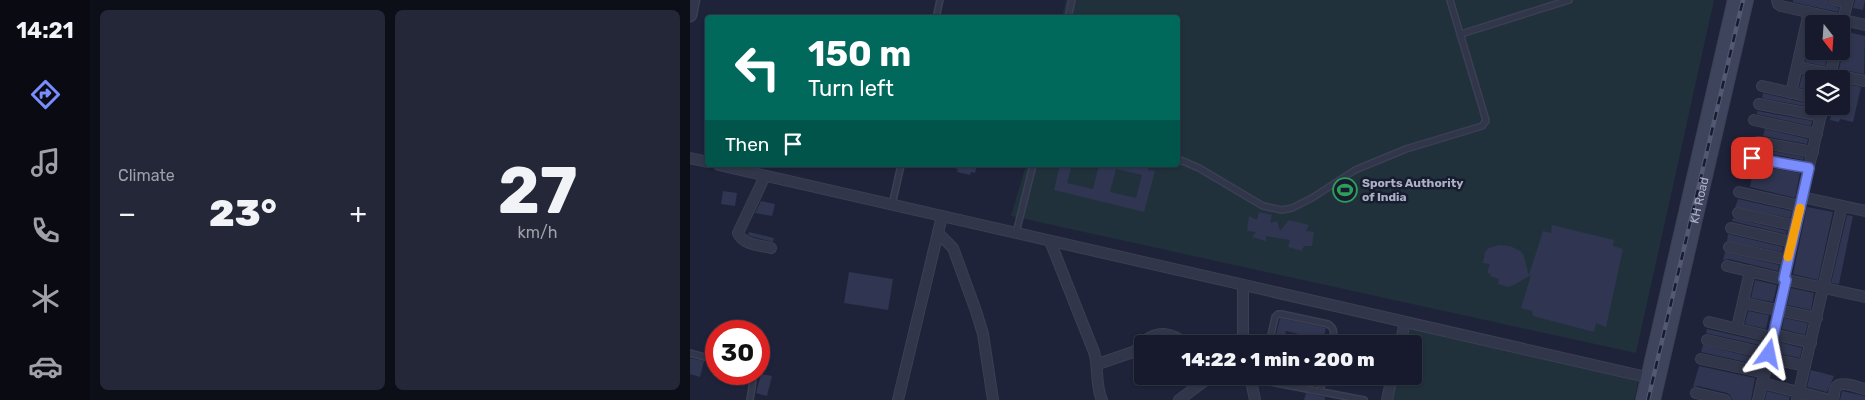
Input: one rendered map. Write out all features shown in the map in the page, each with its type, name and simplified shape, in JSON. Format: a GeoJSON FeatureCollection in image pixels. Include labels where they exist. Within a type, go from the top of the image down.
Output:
{"type":"FeatureCollection","features":[{"type":"Feature","properties":{"kind":"main road","name":"KH Road"},"geometry":{"type":"LineString","coordinates":[[1653,400],[1653,379],[1735,0]]}},
{"type":"Feature","properties":{"kind":"main road","name":"KH Road"},"geometry":{"type":"LineString","coordinates":[[1643,400],[1653,379],[1746,0]]}},
{"type":"Feature","properties":{"kind":"street"},"geometry":{"type":"LineString","coordinates":[[690,15],[694,0]]}},
{"type":"Feature","properties":{"kind":"street"},"geometry":{"type":"LineString","coordinates":[[1777,0],[1781,6],[1817,15]]}},
{"type":"Feature","properties":{"kind":"street"},"geometry":{"type":"LineString","coordinates":[[1835,0],[1847,1],[1844,15]]}},
{"type":"Feature","properties":{"kind":"street"},"geometry":{"type":"LineString","coordinates":[[1791,92],[1809,12]]}},
{"type":"Feature","properties":{"kind":"street"},"geometry":{"type":"LineString","coordinates":[[1850,24],[1865,25]]}},
{"type":"Feature","properties":{"kind":"street"},"geometry":{"type":"LineString","coordinates":[[1797,67],[1808,70]]}},
{"type":"Feature","properties":{"kind":"street"},"geometry":{"type":"LineString","coordinates":[[1850,79],[1865,81]]}},
{"type":"Feature","properties":{"kind":"street"},"geometry":{"type":"LineString","coordinates":[[1762,86],[1805,96]]}},
{"type":"Feature","properties":{"kind":"street"},"geometry":{"type":"LineString","coordinates":[[1759,104],[1805,109]]}},
{"type":"Feature","properties":{"kind":"street"},"geometry":{"type":"LineString","coordinates":[[1758,400],[1821,115]]}},
{"type":"Feature","properties":{"kind":"street"},"geometry":{"type":"LineString","coordinates":[[1754,120],[1817,134]]}},
{"type":"Feature","properties":{"kind":"street"},"geometry":{"type":"LineString","coordinates":[[1758,142],[1813,152]]}},
{"type":"Feature","properties":{"kind":"street"},"geometry":{"type":"LineString","coordinates":[[690,158],[705,161]]}},
{"type":"Feature","properties":{"kind":"street"},"geometry":{"type":"LineString","coordinates":[[1752,158],[1809,168]]}},
{"type":"Feature","properties":{"kind":"street"},"geometry":{"type":"LineString","coordinates":[[727,167],[1653,379]]}},
{"type":"Feature","properties":{"kind":"street"},"geometry":{"type":"LineString","coordinates":[[765,176],[738,233],[746,242],[771,248]]}},
{"type":"Feature","properties":{"kind":"street"},"geometry":{"type":"LineString","coordinates":[[1739,192],[1801,202],[1842,206],[1865,211]]}},
{"type":"Feature","properties":{"kind":"street"},"geometry":{"type":"LineString","coordinates":[[1798,396],[1842,206]]}},
{"type":"Feature","properties":{"kind":"street"},"geometry":{"type":"LineString","coordinates":[[1738,213],[1796,226]]}},
{"type":"Feature","properties":{"kind":"street"},"geometry":{"type":"LineString","coordinates":[[898,400],[942,216]]}},
{"type":"Feature","properties":{"kind":"street"},"geometry":{"type":"LineString","coordinates":[[1731,228],[1792,242]]}},
{"type":"Feature","properties":{"kind":"street"},"geometry":{"type":"LineString","coordinates":[[938,233],[953,248],[976,311],[982,334],[993,400]]}},
{"type":"Feature","properties":{"kind":"street"},"geometry":{"type":"LineString","coordinates":[[1050,241],[1098,364],[1098,389],[1102,400]]}},
{"type":"Feature","properties":{"kind":"street"},"geometry":{"type":"LineString","coordinates":[[1729,247],[1788,260]]}},
{"type":"Feature","properties":{"kind":"street"},"geometry":{"type":"LineString","coordinates":[[1727,266],[1865,297]]}},
{"type":"Feature","properties":{"kind":"street"},"geometry":{"type":"LineString","coordinates":[[1737,328],[1750,271]]}},
{"type":"Feature","properties":{"kind":"street"},"geometry":{"type":"LineString","coordinates":[[1242,335],[1243,285]]}},
{"type":"Feature","properties":{"kind":"street"},"geometry":{"type":"LineString","coordinates":[[1743,303],[1817,318]]}},
{"type":"Feature","properties":{"kind":"street"},"geometry":{"type":"LineString","coordinates":[[1402,335],[1405,322]]}},
{"type":"Feature","properties":{"kind":"street"},"geometry":{"type":"LineString","coordinates":[[1709,322],[1811,343]]}},
{"type":"Feature","properties":{"kind":"street"},"geometry":{"type":"LineString","coordinates":[[1160,335],[1173,335]]}},
{"type":"Feature","properties":{"kind":"street"},"geometry":{"type":"LineString","coordinates":[[1706,340],[1805,366]]}},
{"type":"Feature","properties":{"kind":"street"},"geometry":{"type":"LineString","coordinates":[[1098,364],[1134,352]]}},
{"type":"Feature","properties":{"kind":"street"},"geometry":{"type":"LineString","coordinates":[[1701,359],[1763,378],[1798,396],[1832,400],[1836,387],[1839,385],[1865,389]]}},
{"type":"Feature","properties":{"kind":"street"},"geometry":{"type":"LineString","coordinates":[[1179,400],[1199,385]]}},
{"type":"Feature","properties":{"kind":"street"},"geometry":{"type":"LineString","coordinates":[[1252,385],[1255,400]]}},
{"type":"Feature","properties":{"kind":"street"},"geometry":{"type":"LineString","coordinates":[[1387,400],[1390,385]]}},
{"type":"Feature","properties":{"kind":"street"},"geometry":{"type":"LineString","coordinates":[[1696,393],[1725,400]]}},
{"type":"Feature","properties":{"kind":"lane"},"geometry":{"type":"LineString","coordinates":[[937,15],[940,0]]}},
{"type":"Feature","properties":{"kind":"lane"},"geometry":{"type":"LineString","coordinates":[[1069,15],[1072,0]]}},
{"type":"Feature","properties":{"kind":"lane"},"geometry":{"type":"LineString","coordinates":[[1180,161],[1199,168],[1263,206],[1282,210],[1292,208],[1312,198],[1355,170],[1406,149],[1482,126],[1486,122],[1486,117],[1450,0]]}},
{"type":"Feature","properties":{"kind":"lane"},"geometry":{"type":"LineString","coordinates":[[1461,34],[1569,0]]}},
{"type":"Feature","properties":{"kind":"lane"},"geometry":{"type":"LineString","coordinates":[[892,204],[901,167]]}},
{"type":"Feature","properties":{"kind":"lane"},"geometry":{"type":"LineString","coordinates":[[1016,233],[1032,167]]}},
{"type":"Feature","properties":{"kind":"lane"},"geometry":{"type":"LineString","coordinates":[[1271,335],[1275,317],[1278,314],[1328,324],[1334,330],[1333,335]]}},
{"type":"Feature","properties":{"kind":"lane"},"geometry":{"type":"LineString","coordinates":[[690,353],[705,357]]}},
{"type":"Feature","properties":{"kind":"lane"},"geometry":{"type":"LineString","coordinates":[[750,400],[752,385]]}},
{"type":"Feature","properties":{"kind":"lane"},"geometry":{"type":"LineString","coordinates":[[1287,385],[1364,400]]}},
{"type":"Feature","properties":{"kind":"lane"},"geometry":{"type":"LineString","coordinates":[[1320,391],[1322,385]]}},
{"type":"Feature","properties":{"kind":"shaded area","name":"Sports Authority of India"},"geometry":{"type":"Polygon","coordinates":[[[1066,0],[1714,0],[1636,353],[1011,216],[1025,167],[1180,167],[1180,15],[1062,15],[1066,0]]]}},
{"type":"Feature","properties":{"kind":"shaded area"},"geometry":{"type":"Polygon","coordinates":[[[1415,322],[1640,374],[1634,400],[1392,400],[1396,385],[1422,385],[1422,335],[1407,335],[1415,322]]]}},
{"type":"Feature","properties":{"kind":"building"},"geometry":{"type":"Polygon","coordinates":[[[1793,0],[1828,0],[1831,5],[1839,8],[1838,12],[1793,2],[1793,0]]]}},
{"type":"Feature","properties":{"kind":"building"},"geometry":{"type":"Polygon","coordinates":[[[1855,0],[1865,0],[1863,10],[1853,8],[1855,0]]]}},
{"type":"Feature","properties":{"kind":"building"},"geometry":{"type":"Polygon","coordinates":[[[1850,32],[1865,36],[1864,74],[1839,69],[1841,60],[1850,60],[1850,32]]]}},
{"type":"Feature","properties":{"kind":"building"},"geometry":{"type":"Polygon","coordinates":[[[1805,60],[1826,60],[1825,66],[1805,62],[1805,60]]]}},
{"type":"Feature","properties":{"kind":"building"},"geometry":{"type":"Polygon","coordinates":[[[1802,75],[1805,76],[1805,89],[1799,88],[1802,75]]]}},
{"type":"Feature","properties":{"kind":"building"},"geometry":{"type":"Polygon","coordinates":[[[1850,85],[1861,87],[1853,122],[1840,119],[1839,122],[1830,120],[1831,115],[1850,115],[1850,85]]]}},
{"type":"Feature","properties":{"kind":"building"},"geometry":{"type":"Polygon","coordinates":[[[1763,93],[1805,103],[1805,106],[1762,98],[1763,93]]]}},
{"type":"Feature","properties":{"kind":"building"},"geometry":{"type":"Polygon","coordinates":[[[1757,111],[1812,121],[1811,126],[1757,114],[1757,111]]]}},
{"type":"Feature","properties":{"kind":"building"},"geometry":{"type":"Polygon","coordinates":[[[1765,129],[1808,139],[1807,144],[1763,136],[1765,129]]]}},
{"type":"Feature","properties":{"kind":"building"},"geometry":{"type":"Polygon","coordinates":[[[1761,149],[1804,157],[1803,160],[1760,152],[1761,149]]]}},
{"type":"Feature","properties":{"kind":"building"},"geometry":{"type":"Polygon","coordinates":[[[1754,165],[1800,173],[1795,198],[1750,187],[1754,165]]]}},
{"type":"Feature","properties":{"kind":"building"},"geometry":{"type":"Polygon","coordinates":[[[976,167],[975,173],[971,172],[970,175],[957,172],[958,169],[953,168],[976,167]]]}},
{"type":"Feature","properties":{"kind":"building"},"geometry":{"type":"Polygon","coordinates":[[[1060,167],[1071,167],[1067,183],[1093,189],[1098,167],[1149,167],[1148,170],[1155,171],[1144,212],[1054,190],[1060,167]],[[1116,169],[1110,192],[1136,198],[1142,175],[1116,169]]]}},
{"type":"Feature","properties":{"kind":"building"},"geometry":{"type":"Polygon","coordinates":[[[723,191],[737,193],[735,206],[721,204],[723,191]]]}},
{"type":"Feature","properties":{"kind":"building"},"geometry":{"type":"Polygon","coordinates":[[[1738,199],[1792,211],[1790,218],[1735,207],[1738,199]]]}},
{"type":"Feature","properties":{"kind":"building"},"geometry":{"type":"Polygon","coordinates":[[[761,201],[775,204],[772,216],[755,213],[761,201]]]}},
{"type":"Feature","properties":{"kind":"building"},"geometry":{"type":"Polygon","coordinates":[[[1807,207],[1833,212],[1818,280],[1793,274],[1807,207]]]}},
{"type":"Feature","properties":{"kind":"building"},"geometry":{"type":"Polygon","coordinates":[[[1259,212],[1272,215],[1270,223],[1277,221],[1280,231],[1289,220],[1309,225],[1306,231],[1314,232],[1312,246],[1304,246],[1302,251],[1288,247],[1290,240],[1266,236],[1266,241],[1252,237],[1256,232],[1247,231],[1249,216],[1257,220],[1259,212]]]}},
{"type":"Feature","properties":{"kind":"building"},"geometry":{"type":"Polygon","coordinates":[[[1847,215],[1853,216],[1839,284],[1831,283],[1847,215]]]}},
{"type":"Feature","properties":{"kind":"building"},"geometry":{"type":"Polygon","coordinates":[[[1733,218],[1787,231],[1786,234],[1732,221],[1733,218]]]}},
{"type":"Feature","properties":{"kind":"building"},"geometry":{"type":"Polygon","coordinates":[[[1552,225],[1614,240],[1613,246],[1623,249],[1606,327],[1596,323],[1594,332],[1533,316],[1532,311],[1521,308],[1531,275],[1508,287],[1498,284],[1499,279],[1487,273],[1490,264],[1483,263],[1485,252],[1489,248],[1499,245],[1510,246],[1523,254],[1529,275],[1543,231],[1551,233],[1552,225]]]}},
{"type":"Feature","properties":{"kind":"building"},"geometry":{"type":"Polygon","coordinates":[[[749,232],[774,238],[773,242],[750,236],[748,235],[749,232]]]}},
{"type":"Feature","properties":{"kind":"building"},"geometry":{"type":"Polygon","coordinates":[[[1728,234],[1783,247],[1782,252],[1727,241],[1728,234]]]}},
{"type":"Feature","properties":{"kind":"building"},"geometry":{"type":"Polygon","coordinates":[[[1725,252],[1779,265],[1778,271],[1729,259],[1723,260],[1725,252]]]}},
{"type":"Feature","properties":{"kind":"building"},"geometry":{"type":"Polygon","coordinates":[[[849,272],[893,279],[888,310],[844,303],[849,272]]]}},
{"type":"Feature","properties":{"kind":"building"},"geometry":{"type":"Polygon","coordinates":[[[1755,280],[1777,285],[1773,302],[1751,298],[1755,280]]]}},
{"type":"Feature","properties":{"kind":"building"},"geometry":{"type":"Polygon","coordinates":[[[1791,288],[1814,293],[1811,310],[1787,305],[1791,288]]]}},
{"type":"Feature","properties":{"kind":"building"},"geometry":{"type":"Polygon","coordinates":[[[1748,311],[1769,315],[1766,329],[1745,324],[1748,311]]]}},
{"type":"Feature","properties":{"kind":"building"},"geometry":{"type":"Polygon","coordinates":[[[1280,318],[1326,328],[1324,335],[1303,335],[1286,331],[1285,335],[1276,335],[1280,318]]]}},
{"type":"Feature","properties":{"kind":"building"},"geometry":{"type":"Polygon","coordinates":[[[1784,318],[1808,323],[1805,335],[1782,329],[1784,318]]]}},
{"type":"Feature","properties":{"kind":"building"},"geometry":{"type":"Polygon","coordinates":[[[1707,329],[1764,342],[1764,346],[1706,333],[1707,329]]]}},
{"type":"Feature","properties":{"kind":"building"},"geometry":{"type":"Polygon","coordinates":[[[1779,342],[1802,348],[1800,358],[1776,353],[1779,342]]]}},
{"type":"Feature","properties":{"kind":"building"},"geometry":{"type":"Polygon","coordinates":[[[1703,345],[1760,359],[1759,365],[1701,352],[1703,345]]]}},
{"type":"Feature","properties":{"kind":"building"},"geometry":{"type":"Polygon","coordinates":[[[690,358],[704,361],[700,377],[690,374],[690,358]]]}},
{"type":"Feature","properties":{"kind":"building"},"geometry":{"type":"Polygon","coordinates":[[[1699,366],[1755,378],[1751,400],[1732,400],[1727,393],[1698,386],[1693,387],[1699,366]]]}},
{"type":"Feature","properties":{"kind":"building"},"geometry":{"type":"Polygon","coordinates":[[[1811,370],[1834,376],[1827,392],[1807,387],[1811,370]]]}},
{"type":"Feature","properties":{"kind":"building"},"geometry":{"type":"Polygon","coordinates":[[[758,385],[770,385],[767,396],[756,393],[758,385]]]}},
{"type":"Feature","properties":{"kind":"building"},"geometry":{"type":"Polygon","coordinates":[[[1767,391],[1790,397],[1789,400],[1765,400],[1767,391]]]}},
{"type":"Feature","properties":{"kind":"building"},"geometry":{"type":"Polygon","coordinates":[[[1842,391],[1865,396],[1865,400],[1840,400],[1842,391]]]}},
{"type":"Feature","properties":{"kind":"building"},"geometry":{"type":"Polygon","coordinates":[[[1306,393],[1325,397],[1325,400],[1304,400],[1306,393]]]}},
{"type":"Feature","properties":{"kind":"railway"},"geometry":{"type":"LineString","coordinates":[[1648,400],[1743,0]]}},
{"type":"Feature","properties":{"kind":"slow traffic"},"geometry":{"type":"LineString","coordinates":[[1788,257],[1800,208]]}},
{"type":"Feature","properties":{"kind":"place","name":"Sports Authority of India"},"geometry":{"type":"Point","coordinates":[1345,190]}},
{"type":"Feature","properties":{"kind":"route"},"geometry":{"type":"LineString","coordinates":[[1752,158],[1809,168],[1769,354]]}}]}
